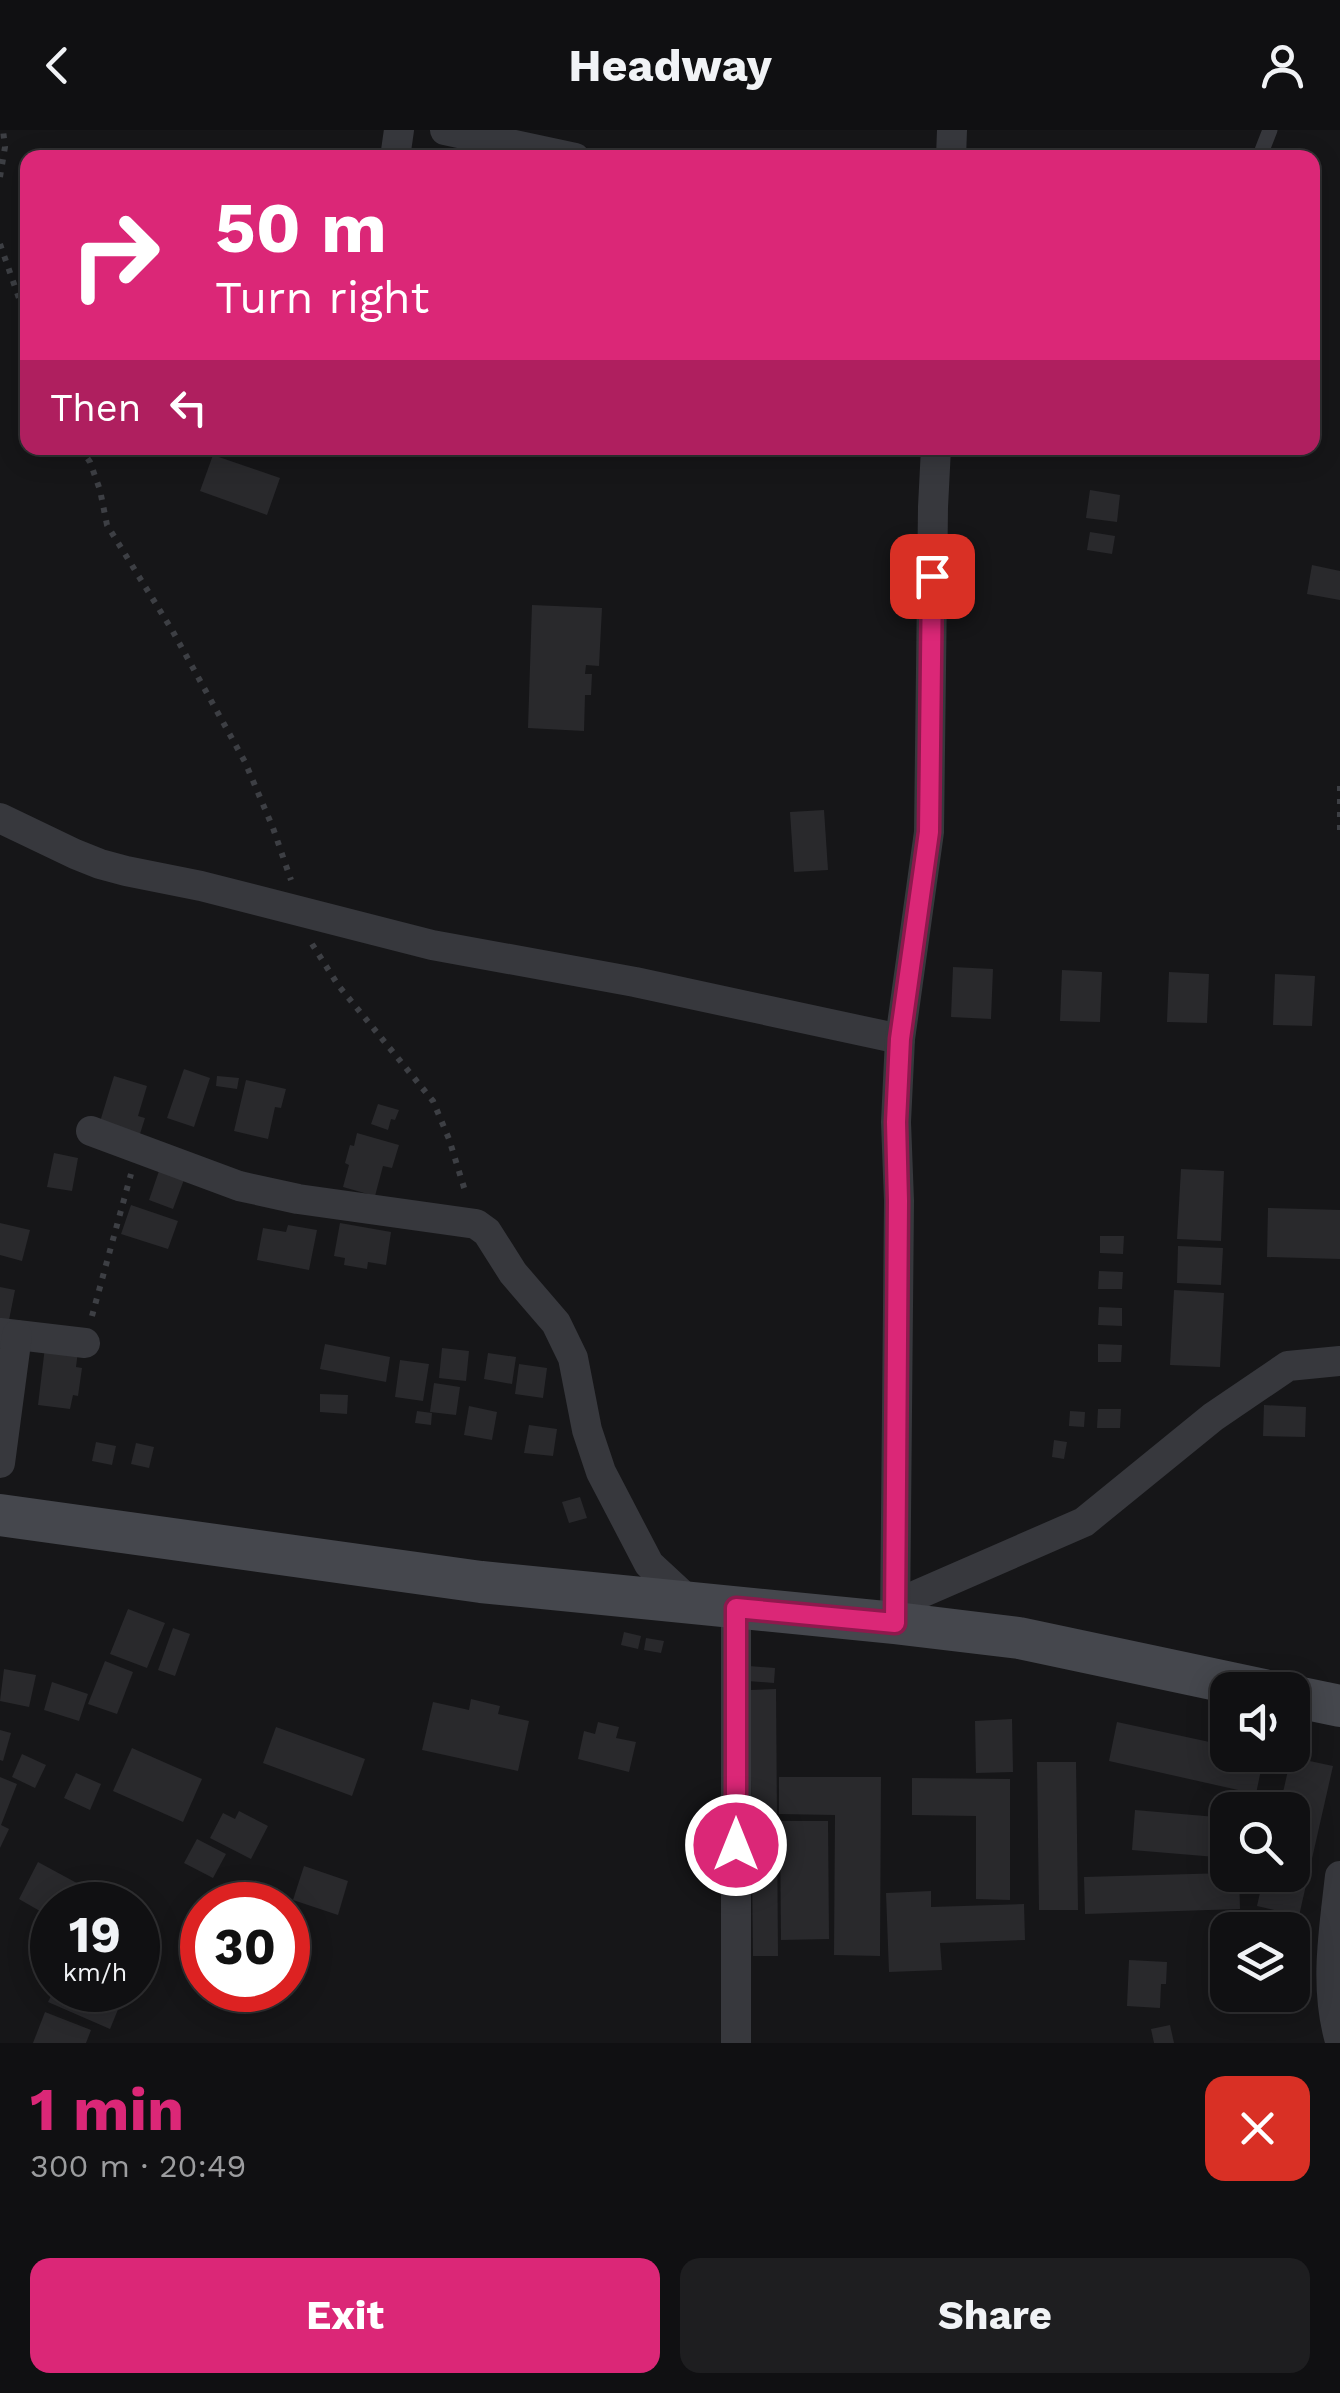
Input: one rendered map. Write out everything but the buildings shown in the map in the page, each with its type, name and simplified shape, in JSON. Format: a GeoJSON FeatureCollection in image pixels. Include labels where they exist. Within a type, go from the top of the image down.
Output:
{"type":"FeatureCollection","features":[{"type":"Feature","properties":{"kind":"main road"},"geometry":{"type":"LineString","coordinates":[[0,1515],[481,1582],[736,1608],[896,1614],[1210,1679]]}},
{"type":"Feature","properties":{"kind":"main road"},"geometry":{"type":"LineString","coordinates":[[1310,1700],[1340,1706]]}},
{"type":"Feature","properties":{"kind":"street"},"geometry":{"type":"LineString","coordinates":[[445,130],[538,150]]}},
{"type":"Feature","properties":{"kind":"street"},"geometry":{"type":"LineString","coordinates":[[936,455],[929,832],[900,1039],[896,1122],[896,1614],[1084,1522],[1212,1417],[1288,1366],[1340,1361]]}},
{"type":"Feature","properties":{"kind":"street"},"geometry":{"type":"LineString","coordinates":[[0,818],[100,864],[432,945],[634,982],[900,1039]]}},
{"type":"Feature","properties":{"kind":"street"},"geometry":{"type":"LineString","coordinates":[[91,1131],[239,1186],[388,1214],[476,1224],[488,1232],[514,1274],[556,1323],[573,1358],[586,1430],[601,1472],[649,1564],[690,1602]]}},
{"type":"Feature","properties":{"kind":"street"},"geometry":{"type":"LineString","coordinates":[[0,1463],[9,1334],[85,1343]]}},
{"type":"Feature","properties":{"kind":"street"},"geometry":{"type":"LineString","coordinates":[[736,1608],[736,2043]]}},
{"type":"Feature","properties":{"kind":"street"},"geometry":{"type":"LineString","coordinates":[[1340,1876],[1331,1962],[1340,2040]]}},
{"type":"Feature","properties":{"kind":"path"},"geometry":{"type":"LineString","coordinates":[[0,177],[4,130]]}},
{"type":"Feature","properties":{"kind":"path"},"geometry":{"type":"LineString","coordinates":[[0,244],[20,301]]}},
{"type":"Feature","properties":{"kind":"path"},"geometry":{"type":"LineString","coordinates":[[85,455],[100,490],[107,524],[172,630],[245,762],[273,828],[309,940],[338,985],[433,1101],[476,1224]]}},
{"type":"Feature","properties":{"kind":"path"},"geometry":{"type":"LineString","coordinates":[[1340,786],[1340,831]]}},
{"type":"Feature","properties":{"kind":"path"},"geometry":{"type":"LineString","coordinates":[[85,1343],[138,1148]]}},
{"type":"Feature","properties":{"kind":"route"},"geometry":{"type":"LineString","coordinates":[[736,1845],[736,1608],[895,1623],[896,1122],[900,1039],[929,832],[932,576]]}}]}
